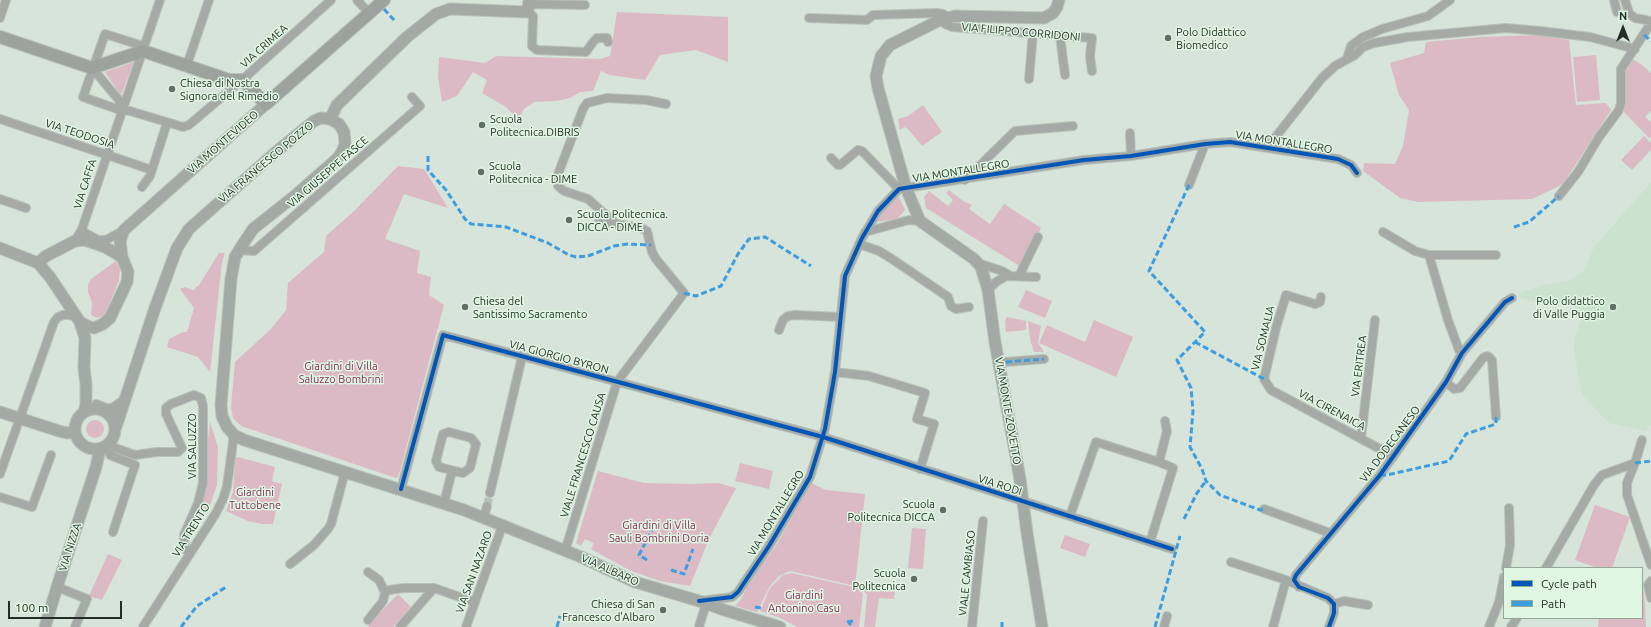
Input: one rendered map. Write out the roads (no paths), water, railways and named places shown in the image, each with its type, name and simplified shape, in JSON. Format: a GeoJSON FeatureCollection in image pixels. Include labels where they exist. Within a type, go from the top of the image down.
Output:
{"type":"FeatureCollection","features":[{"type":"Feature","properties":{"kind":"main road","name":"VIA MONTEVIDEO"},"geometry":{"type":"LineString","coordinates":[[266,104],[384,0]]}},
{"type":"Feature","properties":{"kind":"main road"},"geometry":{"type":"LineString","coordinates":[[0,37],[92,68],[143,51],[229,80],[242,80],[266,104]]}},
{"type":"Feature","properties":{"kind":"street"},"geometry":{"type":"LineString","coordinates":[[0,18],[6,0]]}},
{"type":"Feature","properties":{"kind":"street"},"geometry":{"type":"LineString","coordinates":[[143,51],[160,0]]}},
{"type":"Feature","properties":{"kind":"street"},"geometry":{"type":"LineString","coordinates":[[187,66],[209,0]]}},
{"type":"Feature","properties":{"kind":"street","name":"VIA CRIMEA"},"geometry":{"type":"LineString","coordinates":[[92,68],[83,98],[183,127],[189,125],[242,80],[331,0]]}},
{"type":"Feature","properties":{"kind":"street"},"geometry":{"type":"LineString","coordinates":[[357,0],[369,13]]}},
{"type":"Feature","properties":{"kind":"street","name":"VIA FILIPPO CORRIDONI"},"geometry":{"type":"LineString","coordinates":[[902,189],[902,175],[876,76],[881,56],[890,45],[945,18],[1044,18],[1053,13],[1059,0]]}},
{"type":"Feature","properties":{"kind":"street"},"geometry":{"type":"LineString","coordinates":[[1347,59],[1351,46],[1363,37],[1382,29],[1428,16],[1450,0]]}},
{"type":"Feature","properties":{"kind":"street"},"geometry":{"type":"LineString","coordinates":[[1614,0],[1617,12]]}},
{"type":"Feature","properties":{"kind":"street"},"geometry":{"type":"LineString","coordinates":[[1559,196],[1575,176],[1599,137],[1619,110],[1621,103],[1621,72],[1651,22],[1635,18],[1629,13],[1625,0]]}},
{"type":"Feature","properties":{"kind":"street"},"geometry":{"type":"LineString","coordinates":[[529,5],[533,16],[532,46],[537,50],[586,52],[592,42],[597,38],[607,38],[608,42]]}},
{"type":"Feature","properties":{"kind":"street"},"geometry":{"type":"LineString","coordinates":[[290,564],[314,546],[331,524],[345,472],[244,440],[234,436],[227,427],[222,416],[221,405],[231,279],[233,264],[238,250],[254,229],[338,158],[345,143],[344,132],[339,124],[330,119],[337,105],[407,37],[436,14],[450,9],[529,5],[585,5]]}},
{"type":"Feature","properties":{"kind":"street","name":"VIA FILIPPO CORRIDONI"},"geometry":{"type":"LineString","coordinates":[[809,18],[867,20],[873,15],[937,13],[943,14],[945,24],[952,27],[1092,38],[1090,56],[1092,71]]}},
{"type":"Feature","properties":{"kind":"street"},"geometry":{"type":"LineString","coordinates":[[1265,147],[1274,139],[1322,78],[1334,66],[1355,56],[1363,47],[1374,43],[1408,37],[1506,28],[1590,37],[1635,49]]}},
{"type":"Feature","properties":{"kind":"street"},"geometry":{"type":"LineString","coordinates":[[126,110],[92,68],[105,34],[140,45],[143,51]]}},
{"type":"Feature","properties":{"kind":"street"},"geometry":{"type":"LineString","coordinates":[[1029,79],[1033,34]]}},
{"type":"Feature","properties":{"kind":"street"},"geometry":{"type":"LineString","coordinates":[[1060,36],[1065,75]]}},
{"type":"Feature","properties":{"kind":"street","name":"VIA CAFFA"},"geometry":{"type":"LineString","coordinates":[[76,241],[82,229],[107,154],[126,110],[143,51]]}},
{"type":"Feature","properties":{"kind":"street","name":"VIA GIUSEPPE FASCE"},"geometry":{"type":"LineString","coordinates":[[238,250],[254,251],[420,106],[412,97]]}},
{"type":"Feature","properties":{"kind":"street"},"geometry":{"type":"LineString","coordinates":[[617,224],[588,199],[564,191],[558,186],[558,174],[583,109],[587,102],[607,98],[646,100],[666,104]]}},
{"type":"Feature","properties":{"kind":"street","name":"VIA MONTEVIDEO"},"geometry":{"type":"LineString","coordinates":[[124,230],[266,104]]}},
{"type":"Feature","properties":{"kind":"street","name":"VIA FRANCESCO POZZO"},"geometry":{"type":"LineString","coordinates":[[116,427],[177,248],[189,229],[277,151],[314,121],[321,118],[330,119]]}},
{"type":"Feature","properties":{"kind":"street","name":"VIA TEODOSIA"},"geometry":{"type":"LineString","coordinates":[[0,119],[152,170]]}},
{"type":"Feature","properties":{"kind":"street"},"geometry":{"type":"LineString","coordinates":[[142,188],[150,176],[167,123]]}},
{"type":"Feature","properties":{"kind":"street","name":"VIA MONTALLEGRO"},"geometry":{"type":"LineString","coordinates":[[965,180],[1015,131],[1073,126]]}},
{"type":"Feature","properties":{"kind":"street"},"geometry":{"type":"LineString","coordinates":[[1130,133],[1131,156]]}},
{"type":"Feature","properties":{"kind":"street","name":"VIA MONTALLEGRO"},"geometry":{"type":"LineString","coordinates":[[703,602],[732,597],[738,592],[769,546],[803,490],[815,464],[823,437],[835,372],[844,280],[859,244],[878,211],[902,189],[1084,160],[1131,156],[1205,144],[1230,142],[1338,159],[1351,165],[1357,173]]}},
{"type":"Feature","properties":{"kind":"street"},"geometry":{"type":"LineString","coordinates":[[1189,185],[1205,144]]}},
{"type":"Feature","properties":{"kind":"street","name":"VIA MONTALLEGRO"},"geometry":{"type":"LineString","coordinates":[[831,158],[838,165],[840,165],[858,150],[862,151],[902,189]]}},
{"type":"Feature","properties":{"kind":"street"},"geometry":{"type":"LineString","coordinates":[[902,189],[920,221],[978,263],[1015,276]]}},
{"type":"Feature","properties":{"kind":"street"},"geometry":{"type":"LineString","coordinates":[[0,198],[26,208]]}},
{"type":"Feature","properties":{"kind":"street"},"geometry":{"type":"LineString","coordinates":[[599,219],[604,222],[617,224]]}},
{"type":"Feature","properties":{"kind":"street"},"geometry":{"type":"LineString","coordinates":[[865,232],[909,220],[920,221]]}},
{"type":"Feature","properties":{"kind":"street","name":"VIALE FRANCESCO CAUSA"},"geometry":{"type":"LineString","coordinates":[[565,551],[617,382],[684,293],[656,259],[652,252],[647,231],[642,228],[617,224]]}},
{"type":"Feature","properties":{"kind":"street"},"geometry":{"type":"LineString","coordinates":[[82,229],[85,234],[98,240],[106,240],[124,230]]}},
{"type":"Feature","properties":{"kind":"street"},"geometry":{"type":"LineString","coordinates":[[85,338],[94,328],[104,324],[110,318],[122,295],[128,272],[122,257],[121,244],[124,230]]}},
{"type":"Feature","properties":{"kind":"street"},"geometry":{"type":"LineString","coordinates":[[1383,232],[1415,251],[1429,255],[1496,255]]}},
{"type":"Feature","properties":{"kind":"street"},"geometry":{"type":"LineString","coordinates":[[1015,276],[1038,237]]}},
{"type":"Feature","properties":{"kind":"street"},"geometry":{"type":"LineString","coordinates":[[38,263],[46,256],[76,241],[85,240],[105,247],[122,257]]}},
{"type":"Feature","properties":{"kind":"street"},"geometry":{"type":"LineString","coordinates":[[859,244],[879,251],[892,258],[948,298],[951,306],[956,309],[969,307]]}},
{"type":"Feature","properties":{"kind":"street"},"geometry":{"type":"LineString","coordinates":[[0,248],[38,263],[50,277],[78,319],[85,338],[84,368],[86,404],[84,412]]}},
{"type":"Feature","properties":{"kind":"street"},"geometry":{"type":"LineString","coordinates":[[1429,255],[1448,320],[1459,350],[1462,353]]}},
{"type":"Feature","properties":{"kind":"street","name":"VIA MONTE ZOVETTO"},"geometry":{"type":"LineString","coordinates":[[978,263],[981,267],[988,290],[995,342],[1023,502],[1042,627]]}},
{"type":"Feature","properties":{"kind":"street"},"geometry":{"type":"LineString","coordinates":[[988,290],[996,282],[1006,276],[1036,277]]}},
{"type":"Feature","properties":{"kind":"street","name":"VIA SOMALIA"},"geometry":{"type":"LineString","coordinates":[[1264,379],[1286,294],[1315,304],[1320,302],[1321,298]]}},
{"type":"Feature","properties":{"kind":"street","name":"VIA DODECANESO"},"geometry":{"type":"LineString","coordinates":[[1299,587],[1294,580],[1296,575],[1380,475],[1446,382],[1462,353],[1505,302],[1512,298]]}},
{"type":"Feature","properties":{"kind":"street"},"geometry":{"type":"LineString","coordinates":[[0,474],[53,325],[58,316],[69,315],[78,319],[87,326],[94,328]]}},
{"type":"Feature","properties":{"kind":"street"},"geometry":{"type":"LineString","coordinates":[[779,330],[784,320],[788,316],[841,317]]}},
{"type":"Feature","properties":{"kind":"street","name":"VIA ERITREA"},"geometry":{"type":"LineString","coordinates":[[1361,438],[1375,320]]}},
{"type":"Feature","properties":{"kind":"street","name":"VIA GIORGIO BYRON"},"geometry":{"type":"LineString","coordinates":[[401,489],[443,335],[823,437]]}},
{"type":"Feature","properties":{"kind":"street"},"geometry":{"type":"LineString","coordinates":[[490,493],[522,357]]}},
{"type":"Feature","properties":{"kind":"street"},"geometry":{"type":"LineString","coordinates":[[1446,382],[1457,390],[1465,383],[1485,357],[1489,357],[1492,360],[1496,416]]}},
{"type":"Feature","properties":{"kind":"street","name":"VIA MONTE ZOVETTO"},"geometry":{"type":"LineString","coordinates":[[1006,362],[1044,359]]}},
{"type":"Feature","properties":{"kind":"street"},"geometry":{"type":"LineString","coordinates":[[835,372],[869,376],[925,393],[917,419],[934,424],[920,469]]}},
{"type":"Feature","properties":{"kind":"street","name":"VIA CIRENAICA"},"geometry":{"type":"LineString","coordinates":[[1264,379],[1271,390],[1393,456]]}},
{"type":"Feature","properties":{"kind":"street"},"geometry":{"type":"LineString","coordinates":[[86,384],[101,409],[116,427],[114,436],[106,446],[92,449],[85,446],[79,441],[75,432],[79,417],[84,412],[94,409],[101,409],[112,408],[124,402]]}},
{"type":"Feature","properties":{"kind":"street","name":"VIA SALUZZO"},"geometry":{"type":"LineString","coordinates":[[106,446],[135,455],[157,452],[178,452],[182,448],[165,410],[171,404],[197,395],[201,398],[203,483],[198,503],[184,535],[185,549],[190,554]]}},
{"type":"Feature","properties":{"kind":"street"},"geometry":{"type":"LineString","coordinates":[[101,409],[112,415],[124,402]]}},
{"type":"Feature","properties":{"kind":"street"},"geometry":{"type":"LineString","coordinates":[[0,412],[67,433],[75,432]]}},
{"type":"Feature","properties":{"kind":"street"},"geometry":{"type":"LineString","coordinates":[[1159,462],[1167,431],[1165,421]]}},
{"type":"Feature","properties":{"kind":"street"},"geometry":{"type":"LineString","coordinates":[[449,432],[471,438],[476,444],[470,468],[463,473],[452,471],[439,467],[436,460],[443,434],[449,432]]}},
{"type":"Feature","properties":{"kind":"street","name":"VIA TRENTO"},"geometry":{"type":"LineString","coordinates":[[143,627],[216,513],[223,499],[227,486],[234,436]]}},
{"type":"Feature","properties":{"kind":"street","name":"VIA RODI"},"geometry":{"type":"LineString","coordinates":[[823,437],[1172,549]]}},
{"type":"Feature","properties":{"kind":"street"},"geometry":{"type":"LineString","coordinates":[[1642,440],[1627,482],[1627,495],[1651,565]]}},
{"type":"Feature","properties":{"kind":"street"},"geometry":{"type":"LineString","coordinates":[[1070,516],[1096,442],[1159,462],[1173,468],[1150,542]]}},
{"type":"Feature","properties":{"kind":"street"},"geometry":{"type":"LineString","coordinates":[[106,446],[110,455],[135,465],[113,532]]}},
{"type":"Feature","properties":{"kind":"street","name":"VIA NIZZA"},"geometry":{"type":"LineString","coordinates":[[45,627],[96,467],[106,446]]}},
{"type":"Feature","properties":{"kind":"street"},"geometry":{"type":"LineString","coordinates":[[0,496],[32,507],[51,455]]}},
{"type":"Feature","properties":{"kind":"street"},"geometry":{"type":"LineString","coordinates":[[1547,567],[1594,485],[1602,475],[1635,463]]}},
{"type":"Feature","properties":{"kind":"street"},"geometry":{"type":"LineString","coordinates":[[444,503],[452,471]]}},
{"type":"Feature","properties":{"kind":"street","name":"VIA ALBARO"},"geometry":{"type":"LineString","coordinates":[[345,472],[444,503],[503,524],[635,582],[780,627]]}},
{"type":"Feature","properties":{"kind":"street"},"geometry":{"type":"LineString","coordinates":[[484,517],[487,506]]}},
{"type":"Feature","properties":{"kind":"street"},"geometry":{"type":"LineString","coordinates":[[1506,567],[1510,546],[1509,508]]}},
{"type":"Feature","properties":{"kind":"street"},"geometry":{"type":"LineString","coordinates":[[1264,509],[1330,533]]}},
{"type":"Feature","properties":{"kind":"street","name":"VIALE CAMBIASO"},"geometry":{"type":"LineString","coordinates":[[972,627],[983,521]]}},
{"type":"Feature","properties":{"kind":"street","name":"VIA SAN NAZARO"},"geometry":{"type":"LineString","coordinates":[[466,627],[503,524]]}},
{"type":"Feature","properties":{"kind":"street"},"geometry":{"type":"LineString","coordinates":[[1231,562],[1286,580],[1299,587],[1328,598],[1334,604],[1334,613],[1329,627]]}},
{"type":"Feature","properties":{"kind":"street"},"geometry":{"type":"LineString","coordinates":[[368,572],[379,580],[385,592],[383,601],[368,620]]}},
{"type":"Feature","properties":{"kind":"street"},"geometry":{"type":"LineString","coordinates":[[1273,627],[1286,580]]}},
{"type":"Feature","properties":{"kind":"street"},"geometry":{"type":"LineString","coordinates":[[1651,581],[1648,584],[1651,598]]}},
{"type":"Feature","properties":{"kind":"street"},"geometry":{"type":"LineString","coordinates":[[1489,627],[1499,602],[1503,582]]}},
{"type":"Feature","properties":{"kind":"street"},"geometry":{"type":"LineString","coordinates":[[57,587],[87,600],[75,627]]}},
{"type":"Feature","properties":{"kind":"street"},"geometry":{"type":"LineString","coordinates":[[385,592],[404,588],[434,588],[474,602]]}},
{"type":"Feature","properties":{"kind":"street"},"geometry":{"type":"LineString","coordinates":[[400,627],[434,588]]}},
{"type":"Feature","properties":{"kind":"street"},"geometry":{"type":"LineString","coordinates":[[1334,604],[1344,601],[1368,605]]}},
{"type":"Feature","properties":{"kind":"street"},"geometry":{"type":"LineString","coordinates":[[700,627],[703,602]]}},
{"type":"Feature","properties":{"kind":"street"},"geometry":{"type":"LineString","coordinates":[[1164,627],[1167,616]]}},
{"type":"Feature","properties":{"kind":"tunnel"},"geometry":{"type":"LineString","coordinates":[[487,506],[490,493]]}},
{"type":"Feature","properties":{"kind":"place","name":"Polo Didattico Biomedico"},"geometry":{"type":"Point","coordinates":[1168,38]}},
{"type":"Feature","properties":{"kind":"place","name":"Chiesa di Nostra Signora del Rimedio"},"geometry":{"type":"Point","coordinates":[172,89]}},
{"type":"Feature","properties":{"kind":"place","name":"Scuola Politecnica.DIBRIS"},"geometry":{"type":"Point","coordinates":[482,125]}},
{"type":"Feature","properties":{"kind":"place","name":"Scuola Politecnica - DIME"},"geometry":{"type":"Point","coordinates":[481,172]}},
{"type":"Feature","properties":{"kind":"place","name":"Scuola Politecnica. DICCA - DIME"},"geometry":{"type":"Point","coordinates":[569,220]}},
{"type":"Feature","properties":{"kind":"place","name":"Chiesa del Santissimo Sacramento"},"geometry":{"type":"Point","coordinates":[465,307]}},
{"type":"Feature","properties":{"kind":"place","name":"Polo didattico di Valle Puggia"},"geometry":{"type":"Point","coordinates":[1613,307]}},
{"type":"Feature","properties":{"kind":"place","name":"Scuola Politecnica DICCA"},"geometry":{"type":"Point","coordinates":[943,510]}},
{"type":"Feature","properties":{"kind":"place","name":"Scuola Politecnica"},"geometry":{"type":"Point","coordinates":[914,579]}},
{"type":"Feature","properties":{"kind":"place","name":"Chiesa di San Francesco d'Albaro"},"geometry":{"type":"Point","coordinates":[663,610]}},
{"type":"Feature","properties":{"kind":"park label","name":"Giardini di Villa Saluzzo Bombrini"},"geometry":{"type":"Point","coordinates":[341,372]}},
{"type":"Feature","properties":{"kind":"park label","name":"Giardini Tuttobene"},"geometry":{"type":"Point","coordinates":[255,498]}},
{"type":"Feature","properties":{"kind":"park label","name":"Giardini di Villa Sauli Bombrini Doria"},"geometry":{"type":"Point","coordinates":[659,531]}},
{"type":"Feature","properties":{"kind":"park label","name":"Giardini Antonino Casu"},"geometry":{"type":"Point","coordinates":[804,601]}}]}
